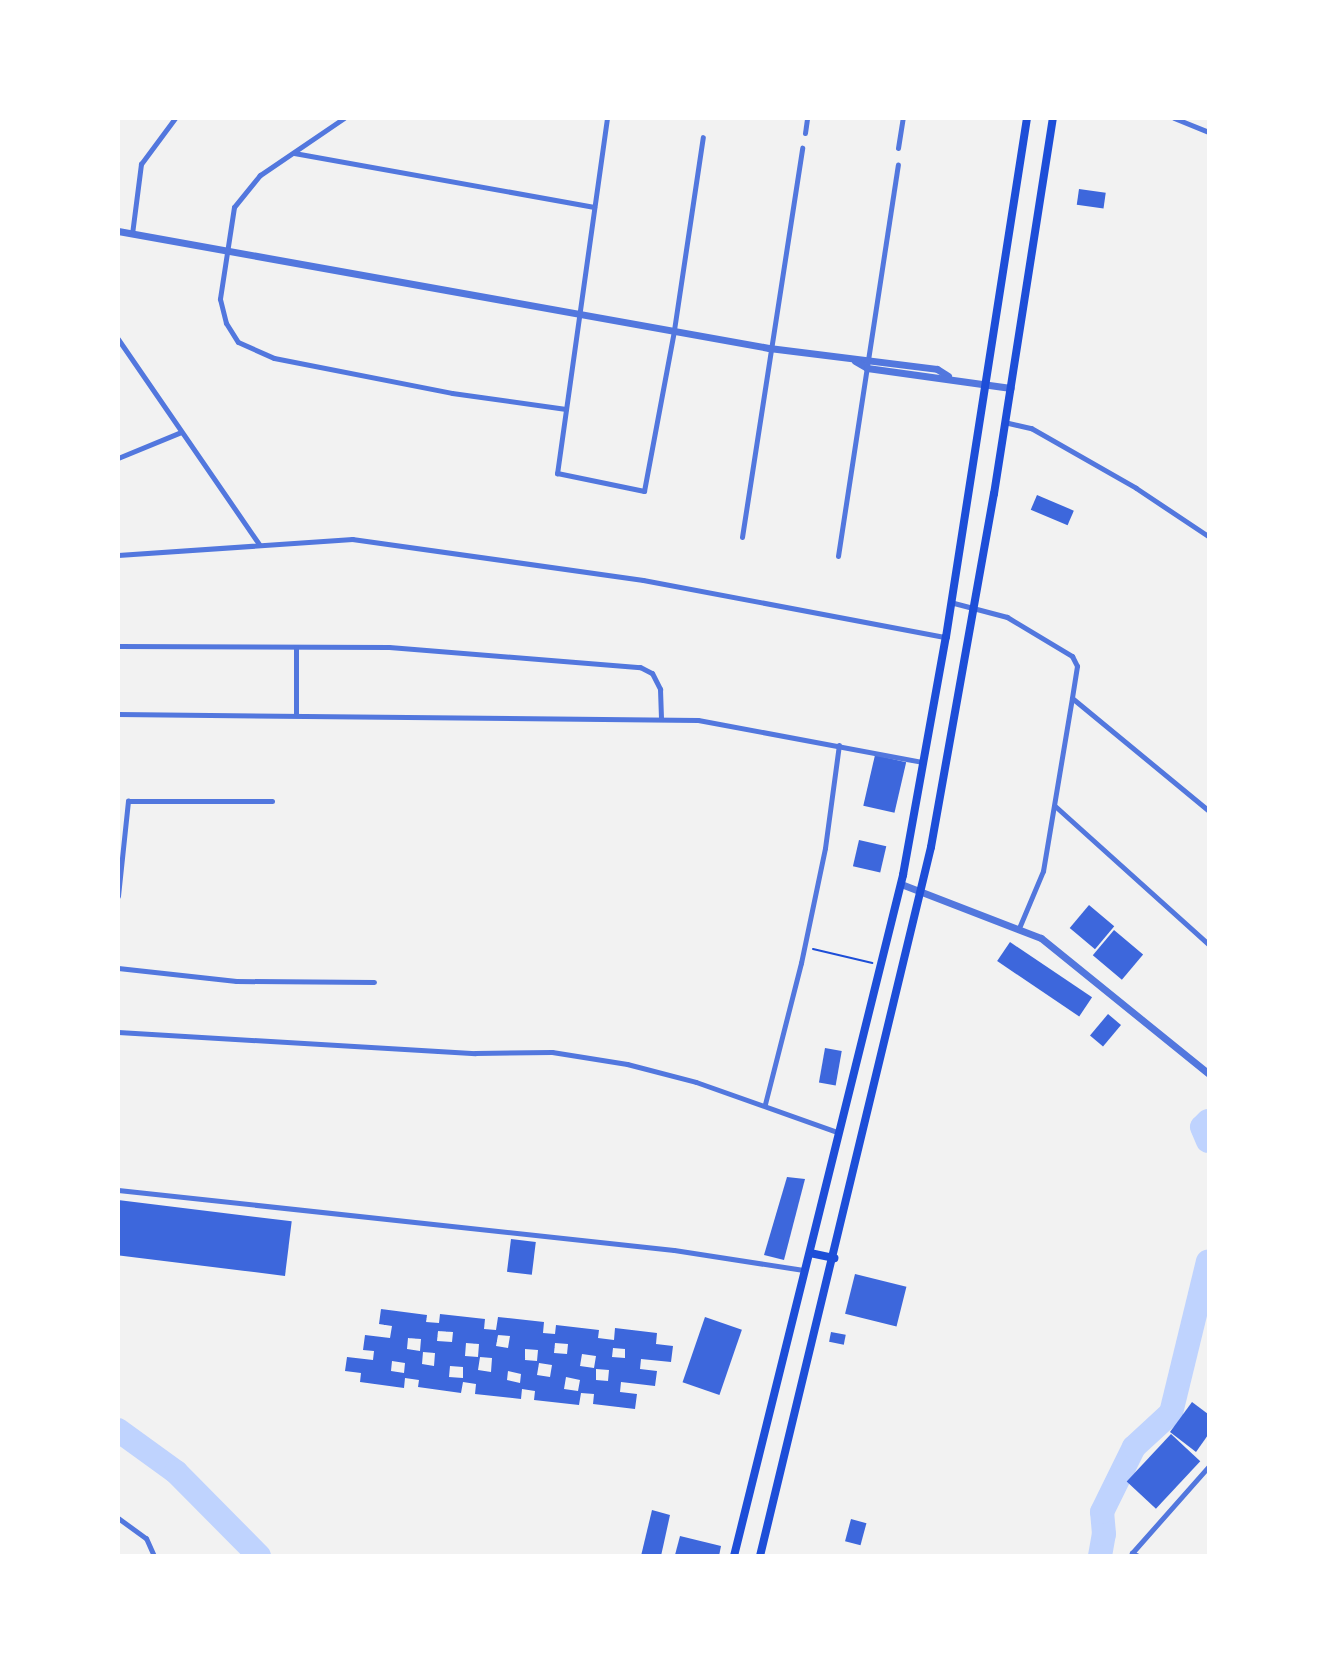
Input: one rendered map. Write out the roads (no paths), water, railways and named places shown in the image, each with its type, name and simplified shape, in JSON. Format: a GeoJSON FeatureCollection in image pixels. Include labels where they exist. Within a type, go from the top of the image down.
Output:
{"type":"FeatureCollection","features":[{"type":"Feature","properties":{"kind":"main road"},"geometry":{"type":"LineString","coordinates":[[734,1556],[803,1270],[810,1253],[837,1132],[901,884],[946,637],[1027,118]]}},
{"type":"Feature","properties":{"kind":"main road"},"geometry":{"type":"LineString","coordinates":[[760,1556],[922,890],[975,607],[1053,118]]}},
{"type":"Feature","properties":{"kind":"main road"},"geometry":{"type":"LineString","coordinates":[[810,1253],[834,1258]]}},
{"type":"Feature","properties":{"kind":"street"},"geometry":{"type":"LineString","coordinates":[[132,234],[141,164],[175,118]]}},
{"type":"Feature","properties":{"kind":"street"},"geometry":{"type":"LineString","coordinates":[[344,118],[260,175],[234,207],[220,299],[226,323],[238,342],[274,358],[452,393],[566,409]]}},
{"type":"Feature","properties":{"kind":"street"},"geometry":{"type":"LineString","coordinates":[[607,118],[557,473],[644,490],[674,330],[703,137]]}},
{"type":"Feature","properties":{"kind":"street"},"geometry":{"type":"LineString","coordinates":[[805,133],[807,118]]}},
{"type":"Feature","properties":{"kind":"street"},"geometry":{"type":"LineString","coordinates":[[898,148],[903,118]]}},
{"type":"Feature","properties":{"kind":"street"},"geometry":{"type":"LineString","coordinates":[[1174,118],[1209,132]]}},
{"type":"Feature","properties":{"kind":"street"},"geometry":{"type":"LineString","coordinates":[[742,537],[769,348],[802,148]]}},
{"type":"Feature","properties":{"kind":"street"},"geometry":{"type":"LineString","coordinates":[[294,153],[594,207]]}},
{"type":"Feature","properties":{"kind":"street"},"geometry":{"type":"LineString","coordinates":[[838,556],[898,165]]}},
{"type":"Feature","properties":{"kind":"street"},"geometry":{"type":"LineString","coordinates":[[118,231],[226,253],[769,348],[855,361],[868,358],[937,369],[948,376],[1011,388]]}},
{"type":"Feature","properties":{"kind":"street"},"geometry":{"type":"LineString","coordinates":[[118,339],[259,544]]}},
{"type":"Feature","properties":{"kind":"street"},"geometry":{"type":"LineString","coordinates":[[855,361],[867,368],[935,379],[948,376]]}},
{"type":"Feature","properties":{"kind":"street"},"geometry":{"type":"LineString","coordinates":[[1005,422],[1031,428],[1136,488],[1209,536]]}},
{"type":"Feature","properties":{"kind":"street"},"geometry":{"type":"LineString","coordinates":[[118,458],[181,432]]}},
{"type":"Feature","properties":{"kind":"street"},"geometry":{"type":"LineString","coordinates":[[118,555],[352,539],[643,580],[946,637]]}},
{"type":"Feature","properties":{"kind":"street"},"geometry":{"type":"LineString","coordinates":[[950,602],[975,607],[1023,625],[1076,660],[1072,698],[1043,872],[1019,928]]}},
{"type":"Feature","properties":{"kind":"street"},"geometry":{"type":"LineString","coordinates":[[118,646],[389,647],[640,667],[652,673],[660,689],[661,718]]}},
{"type":"Feature","properties":{"kind":"street"},"geometry":{"type":"LineString","coordinates":[[296,647],[297,714]]}},
{"type":"Feature","properties":{"kind":"street"},"geometry":{"type":"LineString","coordinates":[[1072,698],[1209,810]]}},
{"type":"Feature","properties":{"kind":"street"},"geometry":{"type":"LineString","coordinates":[[118,714],[297,714],[698,720],[923,762]]}},
{"type":"Feature","properties":{"kind":"street"},"geometry":{"type":"LineString","coordinates":[[765,1104],[805,947],[825,848],[839,745]]}},
{"type":"Feature","properties":{"kind":"street"},"geometry":{"type":"LineString","coordinates":[[118,896],[128,801],[272,801]]}},
{"type":"Feature","properties":{"kind":"street"},"geometry":{"type":"LineString","coordinates":[[1055,806],[1209,944]]}},
{"type":"Feature","properties":{"kind":"street"},"geometry":{"type":"LineString","coordinates":[[901,884],[1019,928],[1066,957],[1209,1073]]}},
{"type":"Feature","properties":{"kind":"street"},"geometry":{"type":"LineString","coordinates":[[118,968],[236,981],[374,982]]}},
{"type":"Feature","properties":{"kind":"street"},"geometry":{"type":"LineString","coordinates":[[118,1032],[475,1053],[552,1053],[627,1064],[765,1104],[837,1132]]}},
{"type":"Feature","properties":{"kind":"street"},"geometry":{"type":"LineString","coordinates":[[118,1190],[663,1249],[803,1270]]}},
{"type":"Feature","properties":{"kind":"street"},"geometry":{"type":"LineString","coordinates":[[1135,1554],[1209,1467]]}},
{"type":"Feature","properties":{"kind":"street"},"geometry":{"type":"LineString","coordinates":[[118,1518],[146,1538],[154,1556]]}},
{"type":"Feature","properties":{"kind":"waterway"},"geometry":{"type":"LineString","coordinates":[[1208,1121],[1202,1127],[1208,1141]]}},
{"type":"Feature","properties":{"kind":"waterway"},"geometry":{"type":"LineString","coordinates":[[1100,1556],[1104,1534],[1102,1512],[1134,1447],[1171,1413],[1208,1261]]}},
{"type":"Feature","properties":{"kind":"waterway"},"geometry":{"type":"LineString","coordinates":[[118,1430],[176,1472],[259,1556]]}}]}
